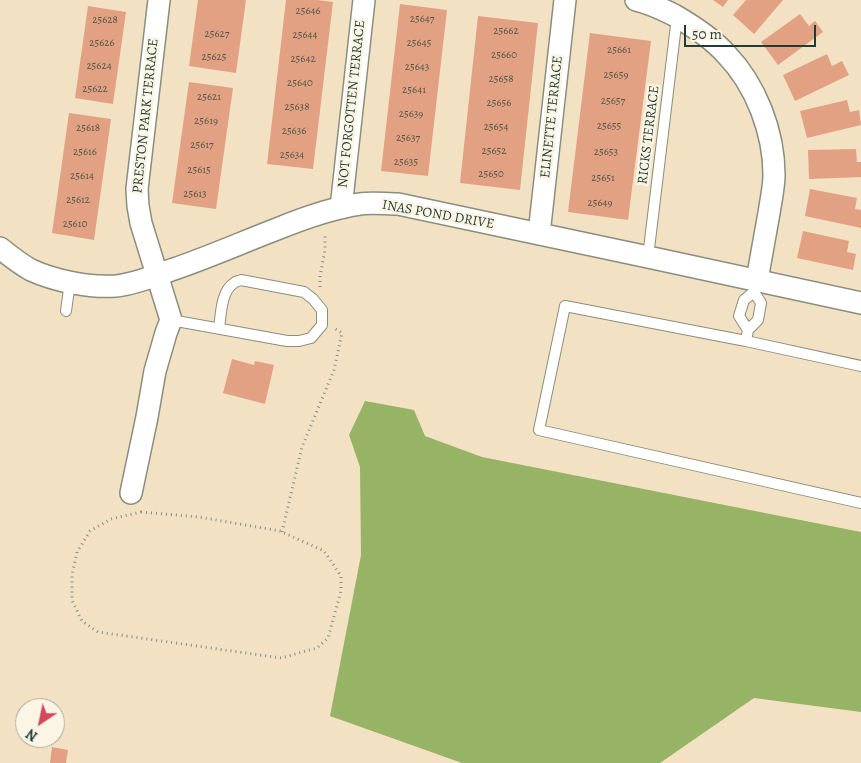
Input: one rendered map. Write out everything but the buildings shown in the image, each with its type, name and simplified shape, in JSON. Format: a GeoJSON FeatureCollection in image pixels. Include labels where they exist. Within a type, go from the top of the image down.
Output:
{"type":"FeatureCollection","features":[{"type":"Feature","properties":{"kind":"street","name":"PRESTON PARK TERRACE"},"geometry":{"type":"LineString","coordinates":[[159,0],[137,189],[141,224],[171,320]]}},
{"type":"Feature","properties":{"kind":"street","name":"NOT FORGOTTEN TERRACE"},"geometry":{"type":"LineString","coordinates":[[341,208],[364,0]]}},
{"type":"Feature","properties":{"kind":"street","name":"ELINETTE TERRACE"},"geometry":{"type":"LineString","coordinates":[[539,234],[565,0]]}},
{"type":"Feature","properties":{"kind":"street"},"geometry":{"type":"LineString","coordinates":[[636,0],[677,17],[708,37],[727,54],[746,80],[760,106],[769,131],[773,150],[774,176],[768,222],[755,286]]}},
{"type":"Feature","properties":{"kind":"street","name":"INAS POND DRIVE"},"geometry":{"type":"LineString","coordinates":[[0,248],[31,269],[70,282],[98,286],[117,286],[135,282],[194,262],[310,216],[361,203],[398,204],[648,257],[755,286],[861,303]]}},
{"type":"Feature","properties":{"kind":"street"},"geometry":{"type":"LineString","coordinates":[[131,493],[155,371],[171,320]]}},
{"type":"Feature","properties":{"kind":"lane","name":"RICKS TERRACE"},"geometry":{"type":"LineString","coordinates":[[648,257],[677,17]]}},
{"type":"Feature","properties":{"kind":"lane"},"geometry":{"type":"LineString","coordinates":[[171,320],[286,341],[299,341],[311,338],[322,325],[322,310],[304,292],[241,280],[234,283],[227,290],[222,306],[219,328]]}},
{"type":"Feature","properties":{"kind":"lane"},"geometry":{"type":"LineString","coordinates":[[66,311],[70,282]]}},
{"type":"Feature","properties":{"kind":"lane"},"geometry":{"type":"LineString","coordinates":[[747,335],[758,320],[760,303],[755,286]]}},
{"type":"Feature","properties":{"kind":"lane"},"geometry":{"type":"LineString","coordinates":[[747,335],[739,316],[744,300],[755,286]]}},
{"type":"Feature","properties":{"kind":"lane"},"geometry":{"type":"LineString","coordinates":[[861,366],[747,335],[564,306],[539,430],[861,502]]}},
{"type":"Feature","properties":{"kind":"path"},"geometry":{"type":"LineString","coordinates":[[319,292],[325,250],[325,233]]}},
{"type":"Feature","properties":{"kind":"path"},"geometry":{"type":"LineString","coordinates":[[282,532],[302,447],[334,370],[342,333],[332,327],[329,320]]}},
{"type":"Feature","properties":{"kind":"path"},"geometry":{"type":"LineString","coordinates":[[141,512],[151,512],[199,517],[282,532],[324,551],[341,576],[341,591],[328,638],[317,648],[281,658],[98,632],[82,621],[72,600],[72,575],[77,552],[90,531],[112,519],[141,512]]}},
{"type":"Feature","properties":{"kind":"green space"},"geometry":{"type":"Polygon","coordinates":[[[365,401],[414,410],[425,436],[482,457],[861,532],[861,712],[754,698],[660,763],[462,763],[330,716],[361,555],[360,467],[349,435],[365,401]]]}}]}
